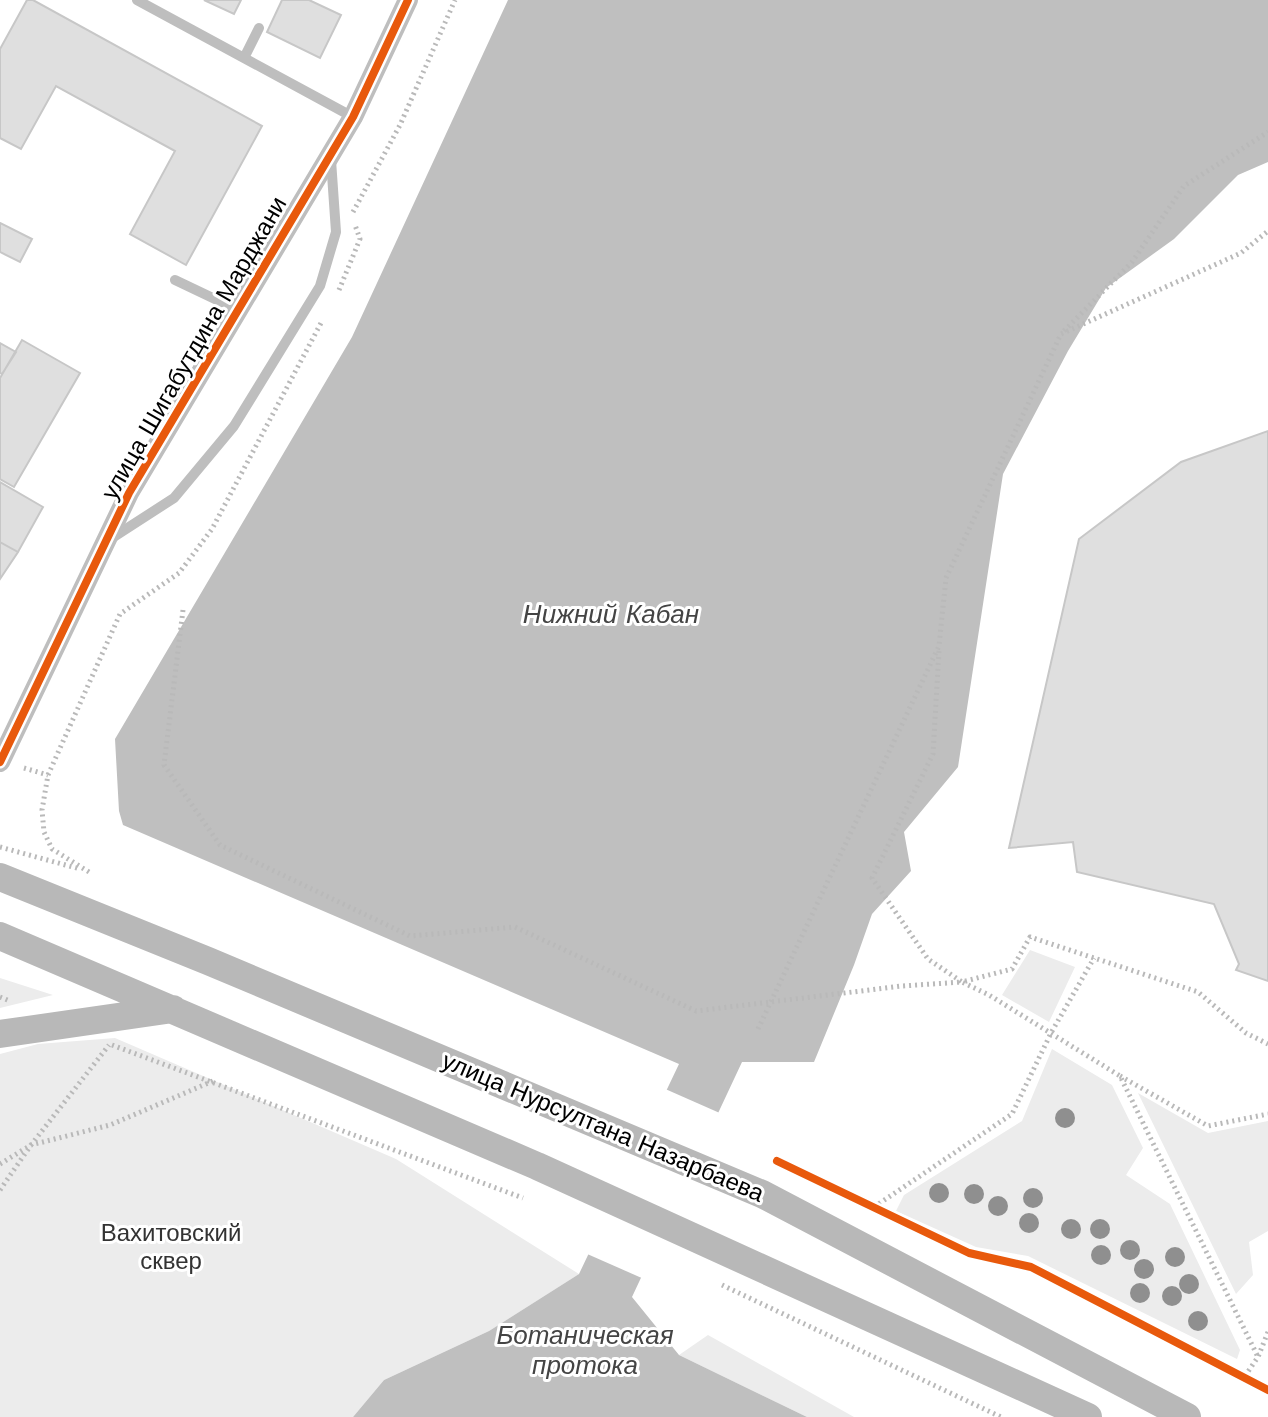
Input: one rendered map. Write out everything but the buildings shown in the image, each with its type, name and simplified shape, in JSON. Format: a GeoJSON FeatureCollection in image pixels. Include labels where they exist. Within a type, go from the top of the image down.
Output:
{"type":"FeatureCollection","features":[{"type":"Feature","properties":{"kind":"main road","name":"улица Нурсултана Назарбаева"},"geometry":{"type":"LineString","coordinates":[[0,877],[563,1108],[762,1194],[1187,1417]]}},
{"type":"Feature","properties":{"kind":"main road"},"geometry":{"type":"LineString","coordinates":[[0,936],[537,1166],[1088,1417]]}},
{"type":"Feature","properties":{"kind":"main road"},"geometry":{"type":"LineString","coordinates":[[0,1034],[174,1009]]}},
{"type":"Feature","properties":{"kind":"street","name":"улица Шигабутдина Марджани"},"geometry":{"type":"LineString","coordinates":[[0,762],[129,493],[353,117],[408,0]]}},
{"type":"Feature","properties":{"kind":"lane"},"geometry":{"type":"LineString","coordinates":[[137,0],[353,117]]}},
{"type":"Feature","properties":{"kind":"lane"},"geometry":{"type":"LineString","coordinates":[[244,58],[259,28]]}},
{"type":"Feature","properties":{"kind":"lane"},"geometry":{"type":"LineString","coordinates":[[107,541],[174,498],[234,426],[320,286],[336,232],[330,154]]}},
{"type":"Feature","properties":{"kind":"lane"},"geometry":{"type":"LineString","coordinates":[[175,280],[238,310]]}},
{"type":"Feature","properties":{"kind":"path"},"geometry":{"type":"LineString","coordinates":[[1268,132],[1184,186],[1132,262],[1061,334],[946,578],[933,754],[872,878],[928,959],[962,982],[1208,1126],[1268,1114]]}},
{"type":"Feature","properties":{"kind":"path"},"geometry":{"type":"LineString","coordinates":[[1061,334],[1241,253],[1268,231]]}},
{"type":"Feature","properties":{"kind":"path"},"geometry":{"type":"LineString","coordinates":[[183,610],[164,765],[220,845],[410,936],[515,927],[696,1011],[902,986],[962,982],[1012,969],[1030,937],[1198,992],[1246,1033],[1268,1044]]}},
{"type":"Feature","properties":{"kind":"path"},"geometry":{"type":"LineString","coordinates":[[758,1029],[939,646]]}},
{"type":"Feature","properties":{"kind":"path"},"geometry":{"type":"LineString","coordinates":[[24,768],[48,775]]}},
{"type":"Feature","properties":{"kind":"path"},"geometry":{"type":"LineString","coordinates":[[0,847],[89,872]]}},
{"type":"Feature","properties":{"kind":"path"},"geometry":{"type":"LineString","coordinates":[[874,1207],[1012,1114],[1051,1033],[1094,958]]}},
{"type":"Feature","properties":{"kind":"path"},"geometry":{"type":"LineString","coordinates":[[0,997],[10,1001]]}},
{"type":"Feature","properties":{"kind":"path"},"geometry":{"type":"LineString","coordinates":[[0,1190],[110,1044]]}},
{"type":"Feature","properties":{"kind":"path"},"geometry":{"type":"LineString","coordinates":[[94,1046],[110,1044],[523,1198]]}},
{"type":"Feature","properties":{"kind":"path"},"geometry":{"type":"LineString","coordinates":[[1120,1076],[1258,1357]]}},
{"type":"Feature","properties":{"kind":"path"},"geometry":{"type":"LineString","coordinates":[[0,1164],[31,1145],[110,1125],[214,1081]]}},
{"type":"Feature","properties":{"kind":"path"},"geometry":{"type":"LineString","coordinates":[[777,1161],[969,1253],[1031,1267],[1268,1390]]}},
{"type":"Feature","properties":{"kind":"path"},"geometry":{"type":"LineString","coordinates":[[722,1285],[1001,1417]]}},
{"type":"Feature","properties":{"kind":"path"},"geometry":{"type":"LineString","coordinates":[[1245,1376],[1258,1357],[1268,1332]]}},
{"type":"Feature","properties":{"kind":"green space"},"geometry":{"type":"Polygon","coordinates":[[[1030,950],[1075,967],[1049,1022],[1002,995],[1030,950]]]}},
{"type":"Feature","properties":{"kind":"green space"},"geometry":{"type":"Polygon","coordinates":[[[0,978],[53,995],[0,1008],[0,978]]]}},
{"type":"Feature","properties":{"kind":"green space","name":"Вахитовский сквер"},"geometry":{"type":"Polygon","coordinates":[[[115,1038],[396,1159],[579,1274],[489,1331],[384,1380],[353,1417],[0,1417],[0,1054],[38,1044],[115,1038]]]}},
{"type":"Feature","properties":{"kind":"green space"},"geometry":{"type":"Polygon","coordinates":[[[1052,1049],[1112,1085],[1143,1148],[1126,1175],[1170,1204],[1240,1350],[1237,1359],[1028,1256],[976,1247],[896,1211],[904,1195],[1022,1121],[1052,1049]]]}},
{"type":"Feature","properties":{"kind":"green space"},"geometry":{"type":"Polygon","coordinates":[[[1138,1093],[1208,1133],[1268,1121],[1268,1231],[1249,1242],[1253,1275],[1236,1294],[1138,1093]]]}},
{"type":"Feature","properties":{"kind":"green space"},"geometry":{"type":"Polygon","coordinates":[[[708,1335],[854,1417],[807,1417],[679,1355],[708,1335]]]}},
{"type":"Feature","properties":{"kind":"water","name":"Нижний Кабан"},"geometry":{"type":"Polygon","coordinates":[[[508,0],[1268,0],[1268,162],[1238,175],[1174,239],[1106,288],[1068,351],[1003,474],[958,767],[904,832],[911,871],[872,914],[814,1062],[742,1062],[632,1297],[679,1355],[807,1417],[353,1417],[384,1380],[489,1331],[579,1274],[679,1064],[123,825],[119,811],[115,739],[352,337],[508,0]]]}},
{"type":"Feature","properties":{"kind":"pier"},"geometry":{"type":"Polygon","coordinates":[[[663,1088],[722,1114],[644,1279],[585,1253],[663,1088]]]}},
{"type":"Feature","properties":{"kind":"cycle path"},"geometry":{"type":"LineString","coordinates":[[0,762],[129,493],[353,117],[408,0]]}},
{"type":"Feature","properties":{"kind":"cycle path"},"geometry":{"type":"LineString","coordinates":[[777,1161],[969,1253],[1031,1267],[1268,1390]]}},
{"type":"Feature","properties":{"kind":"water label","name":"Ботаническая протока"},"geometry":{"type":"Point","coordinates":[585,1350]}}]}
